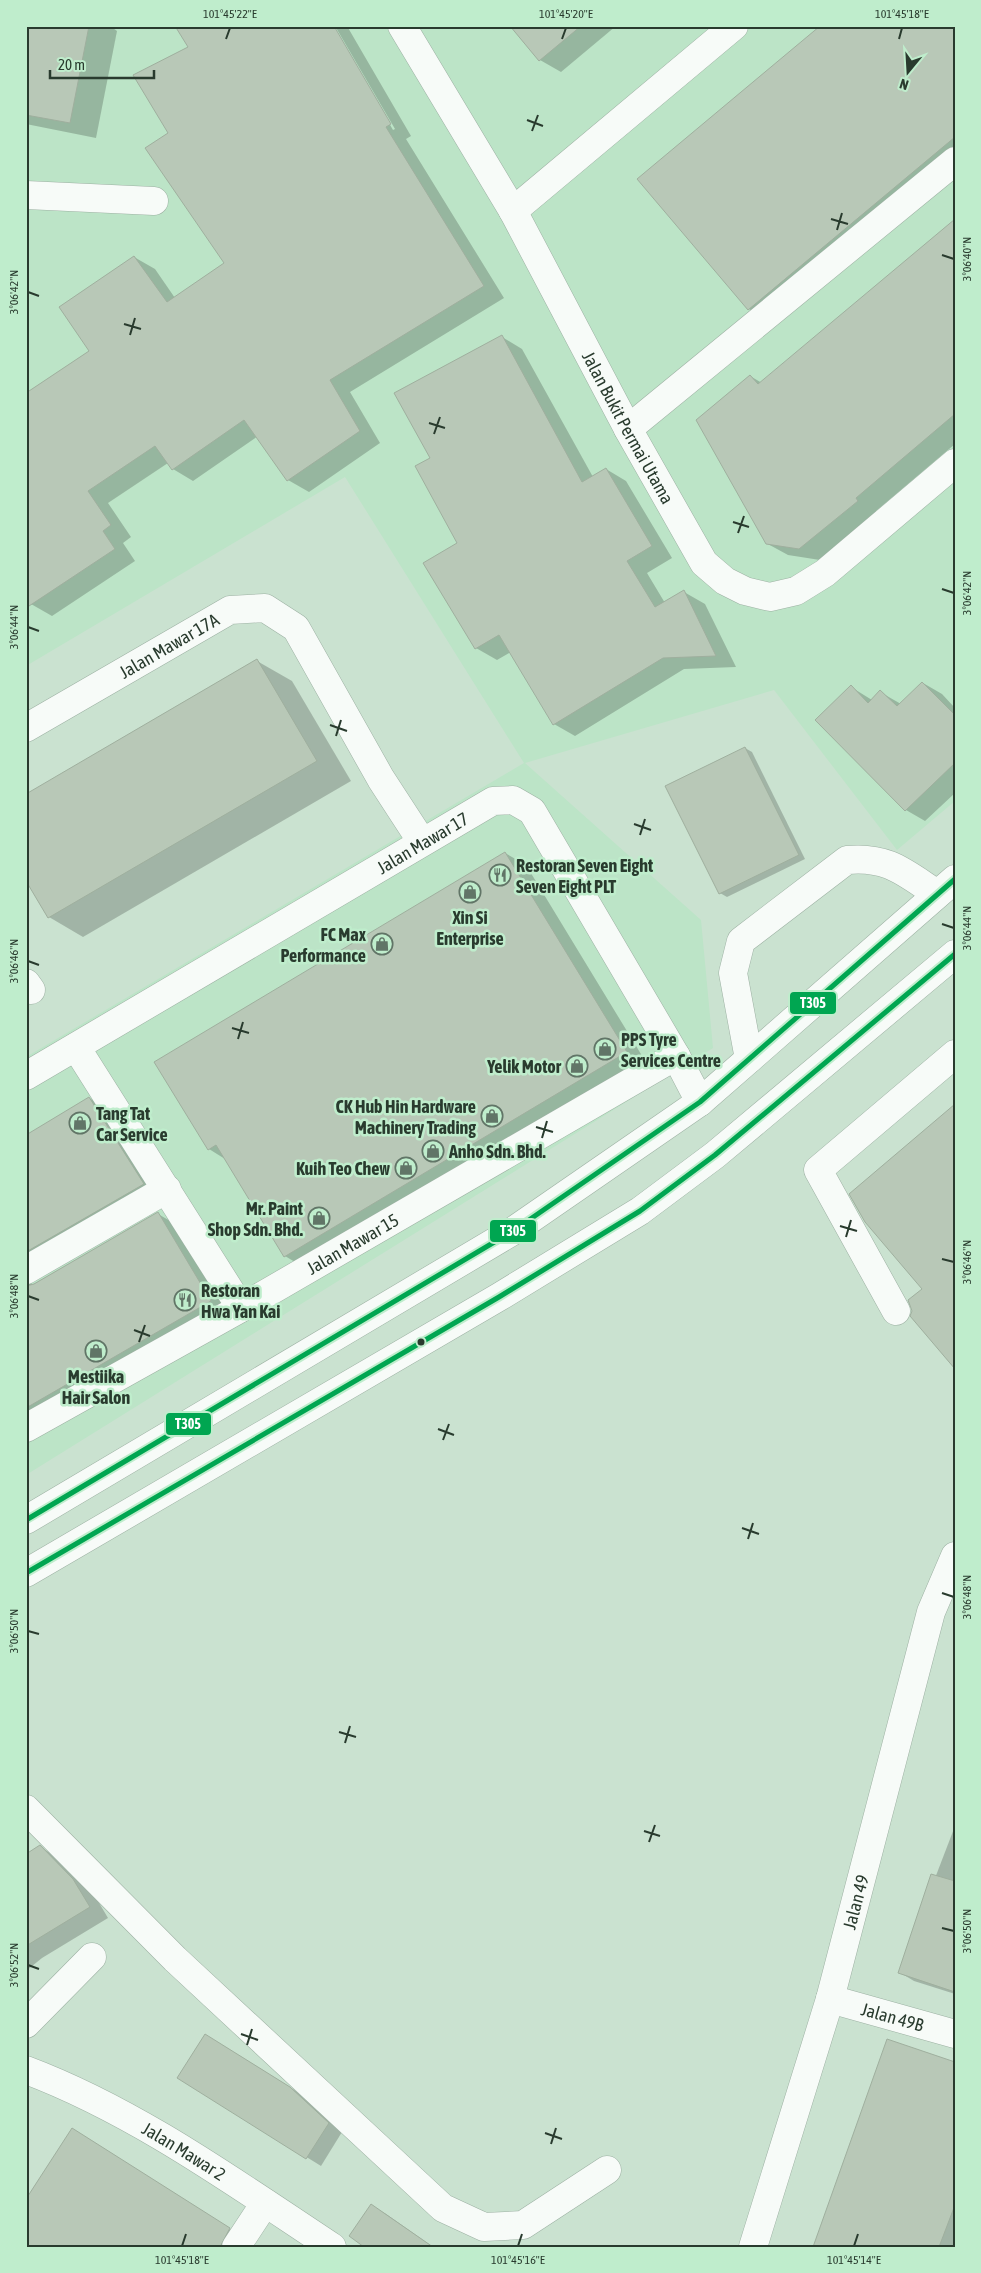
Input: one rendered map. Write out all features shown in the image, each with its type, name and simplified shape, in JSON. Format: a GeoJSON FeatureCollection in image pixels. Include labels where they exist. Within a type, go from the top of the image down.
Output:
{"type":"FeatureCollection","features":[{"type":"Feature","properties":{"kind":"street","name":"Jalan Bukit Permai Utama"},"geometry":{"type":"LineString","coordinates":[[402,26],[513,212],[628,430],[704,562],[725,581],[745,591],[770,597],[796,591],[825,573],[955,463]]}},
{"type":"Feature","properties":{"kind":"street"},"geometry":{"type":"LineString","coordinates":[[513,212],[734,26]]}},
{"type":"Feature","properties":{"kind":"street"},"geometry":{"type":"LineString","coordinates":[[628,430],[955,161]]}},
{"type":"Feature","properties":{"kind":"street"},"geometry":{"type":"LineString","coordinates":[[26,195],[154,201]]}},
{"type":"Feature","properties":{"kind":"street","name":"Jalan Mawar 17A"},"geometry":{"type":"LineString","coordinates":[[26,728],[230,610],[265,608],[296,628],[381,779],[422,842]]}},
{"type":"Feature","properties":{"kind":"street","name":"Jalan Mawar 17"},"geometry":{"type":"LineString","coordinates":[[26,1076],[493,801],[513,800],[532,810],[676,1056],[700,1102]]}},
{"type":"Feature","properties":{"kind":"street"},"geometry":{"type":"LineString","coordinates":[[26,1520],[513,1231],[700,1102],[749,1059],[946,886],[892,864],[864,858],[847,860],[741,941],[733,973],[749,1059]]}},
{"type":"Feature","properties":{"kind":"street"},"geometry":{"type":"LineString","coordinates":[[26,1572],[499,1296],[640,1211],[715,1155],[955,954]]}},
{"type":"Feature","properties":{"kind":"street"},"geometry":{"type":"LineString","coordinates":[[76,1047],[241,1308]]}},
{"type":"Feature","properties":{"kind":"street"},"geometry":{"type":"LineString","coordinates":[[896,1311],[818,1170],[955,1054]]}},
{"type":"Feature","properties":{"kind":"street","name":"Jalan Mawar 15"},"geometry":{"type":"LineString","coordinates":[[26,1428],[241,1308],[676,1056]]}},
{"type":"Feature","properties":{"kind":"street"},"geometry":{"type":"LineString","coordinates":[[26,1270],[167,1189]]}},
{"type":"Feature","properties":{"kind":"street","name":"Jalan 49"},"geometry":{"type":"LineString","coordinates":[[753,2247],[830,1999],[931,1612],[955,1556]]}},
{"type":"Feature","properties":{"kind":"street"},"geometry":{"type":"LineString","coordinates":[[26,1809],[176,1959],[443,2208],[484,2227],[523,2225],[607,2170]]}},
{"type":"Feature","properties":{"kind":"street"},"geometry":{"type":"LineString","coordinates":[[26,2024],[92,1957]]}},
{"type":"Feature","properties":{"kind":"street","name":"Jalan 49B"},"geometry":{"type":"LineString","coordinates":[[830,1999],[955,2034]]}},
{"type":"Feature","properties":{"kind":"street","name":"Jalan Mawar 2"},"geometry":{"type":"LineString","coordinates":[[26,2070],[60,2083],[164,2138],[332,2247]]}},
{"type":"Feature","properties":{"kind":"street"},"geometry":{"type":"LineString","coordinates":[[236,2247],[265,2203]]}},
{"type":"Feature","properties":{"kind":"shaded area"},"geometry":{"type":"Polygon","coordinates":[[[26,26],[955,26],[955,801],[897,850],[774,690],[525,763],[701,920],[713,1048],[26,1475],[26,1057],[524,763],[345,477],[26,666],[26,26]]]}},
{"type":"Feature","properties":{"kind":"building"},"geometry":{"type":"Polygon","coordinates":[[[26,26],[89,26],[70,123],[26,115],[26,26]]]}},
{"type":"Feature","properties":{"kind":"building"},"geometry":{"type":"Polygon","coordinates":[[[175,26],[334,26],[391,124],[386,127],[484,286],[330,380],[360,431],[287,481],[244,420],[172,470],[155,446],[88,491],[111,525],[103,531],[115,549],[26,608],[26,393],[89,351],[59,307],[134,256],[167,302],[224,263],[145,148],[168,133],[133,75],[188,47],[175,26]]]}},
{"type":"Feature","properties":{"kind":"building"},"geometry":{"type":"Polygon","coordinates":[[[510,26],[581,26],[539,61],[510,26]]]}},
{"type":"Feature","properties":{"kind":"building"},"geometry":{"type":"Polygon","coordinates":[[[820,26],[955,26],[955,137],[748,310],[637,179],[820,26]]]}},
{"type":"Feature","properties":{"kind":"building"},"geometry":{"type":"Polygon","coordinates":[[[955,219],[955,414],[856,498],[858,501],[799,549],[766,544],[696,420],[750,375],[758,384],[955,219]]]}},
{"type":"Feature","properties":{"kind":"building"},"geometry":{"type":"Polygon","coordinates":[[[502,335],[582,482],[606,468],[652,546],[627,561],[655,607],[684,590],[716,656],[663,658],[553,725],[499,635],[475,649],[423,563],[457,543],[415,466],[430,458],[394,393],[502,335]]]}},
{"type":"Feature","properties":{"kind":"building"},"geometry":{"type":"Polygon","coordinates":[[[257,659],[317,761],[48,918],[26,881],[26,794],[257,659]]]}},
{"type":"Feature","properties":{"kind":"building"},"geometry":{"type":"Polygon","coordinates":[[[922,682],[955,715],[955,763],[905,811],[815,720],[851,685],[868,703],[880,690],[897,706],[922,682]]]}},
{"type":"Feature","properties":{"kind":"building"},"geometry":{"type":"Polygon","coordinates":[[[745,747],[799,855],[719,894],[665,786],[745,747]]]}},
{"type":"Feature","properties":{"kind":"building"},"geometry":{"type":"Polygon","coordinates":[[[505,852],[627,1052],[284,1257],[216,1145],[208,1150],[154,1062],[505,852]]]}},
{"type":"Feature","properties":{"kind":"building"},"geometry":{"type":"Polygon","coordinates":[[[89,1097],[144,1184],[26,1252],[26,1135],[89,1097]]]}},
{"type":"Feature","properties":{"kind":"building"},"geometry":{"type":"Polygon","coordinates":[[[955,1104],[955,1369],[910,1316],[912,1311],[908,1300],[922,1289],[865,1222],[849,1194],[955,1104]]]}},
{"type":"Feature","properties":{"kind":"building"},"geometry":{"type":"Polygon","coordinates":[[[158,1212],[211,1301],[26,1408],[26,1286],[34,1284],[158,1212]]]}},
{"type":"Feature","properties":{"kind":"building"},"geometry":{"type":"Polygon","coordinates":[[[40,1845],[73,1879],[90,1907],[26,1946],[26,1854],[40,1845]]]}},
{"type":"Feature","properties":{"kind":"building"},"geometry":{"type":"Polygon","coordinates":[[[931,1874],[955,1881],[955,1992],[898,1973],[931,1874]]]}},
{"type":"Feature","properties":{"kind":"building"},"geometry":{"type":"Polygon","coordinates":[[[205,2034],[290,2087],[329,2123],[306,2159],[177,2078],[205,2034]]]}},
{"type":"Feature","properties":{"kind":"building"},"geometry":{"type":"Polygon","coordinates":[[[887,2039],[955,2062],[955,2205],[939,2247],[813,2247],[887,2039]]]}},
{"type":"Feature","properties":{"kind":"building"},"geometry":{"type":"Polygon","coordinates":[[[72,2128],[230,2228],[220,2247],[26,2247],[26,2199],[72,2128]]]}},
{"type":"Feature","properties":{"kind":"building"},"geometry":{"type":"Polygon","coordinates":[[[371,2204],[433,2247],[364,2247],[349,2236],[371,2204]]]}},
{"type":"Feature","properties":{"kind":"transit line","name":"T305"},"geometry":{"type":"LineString","coordinates":[[26,1520],[513,1231],[700,1102],[955,879]]}},
{"type":"Feature","properties":{"kind":"transit line","name":"T305"},"geometry":{"type":"LineString","coordinates":[[26,1573],[499,1297],[640,1211],[715,1155],[955,954]]}},
{"type":"Feature","properties":{"kind":"place","name":"Restoran Seven Eight Seven Eight PLT"},"geometry":{"type":"Point","coordinates":[500,875]}},
{"type":"Feature","properties":{"kind":"place","name":"Xin Si Enterprise"},"geometry":{"type":"Point","coordinates":[470,892]}},
{"type":"Feature","properties":{"kind":"place","name":"FC Max Performance"},"geometry":{"type":"Point","coordinates":[382,944]}},
{"type":"Feature","properties":{"kind":"place","name":"PPS Tyre Services Centre"},"geometry":{"type":"Point","coordinates":[605,1049]}},
{"type":"Feature","properties":{"kind":"place","name":"Yelik Motor"},"geometry":{"type":"Point","coordinates":[577,1066]}},
{"type":"Feature","properties":{"kind":"place","name":"CK Hub Hin Hardware Machinery Trading"},"geometry":{"type":"Point","coordinates":[492,1116]}},
{"type":"Feature","properties":{"kind":"place","name":"Tang Tat Car Service"},"geometry":{"type":"Point","coordinates":[80,1123]}},
{"type":"Feature","properties":{"kind":"place","name":"Anho Sdn. Bhd."},"geometry":{"type":"Point","coordinates":[433,1151]}},
{"type":"Feature","properties":{"kind":"place","name":"Kuih Teo Chew"},"geometry":{"type":"Point","coordinates":[406,1168]}},
{"type":"Feature","properties":{"kind":"place","name":"Mr. Paint Shop Sdn. Bhd."},"geometry":{"type":"Point","coordinates":[319,1218]}},
{"type":"Feature","properties":{"kind":"place","name":"Restoran Hwa Yan Kai"},"geometry":{"type":"Point","coordinates":[185,1300]}},
{"type":"Feature","properties":{"kind":"place","name":"Mestiika Hair Salon"},"geometry":{"type":"Point","coordinates":[96,1351]}}]}
